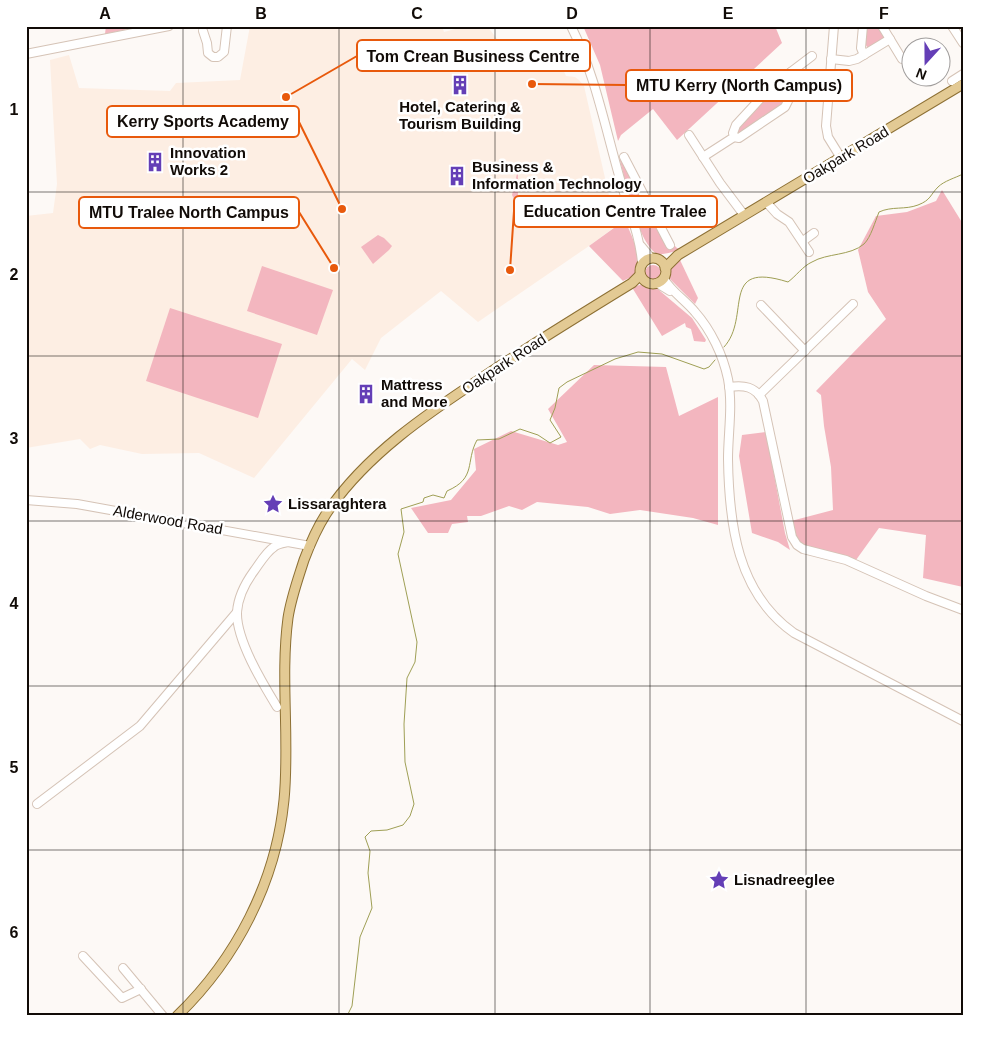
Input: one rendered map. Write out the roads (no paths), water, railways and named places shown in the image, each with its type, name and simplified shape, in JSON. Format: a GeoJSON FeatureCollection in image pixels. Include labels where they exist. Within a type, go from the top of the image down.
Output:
{"type":"FeatureCollection","features":[{"type":"Feature","properties":{"kind":"main road","name":"Oakpark Road"},"geometry":{"type":"LineString","coordinates":[[663,265],[963,84]]}},
{"type":"Feature","properties":{"kind":"main road"},"geometry":{"type":"LineString","coordinates":[[651,258],[663,265],[660,281],[653,284],[643,278],[640,270],[642,263],[651,258]]}},
{"type":"Feature","properties":{"kind":"main road","name":"Oakpark Road"},"geometry":{"type":"LineString","coordinates":[[176,1016],[218,968],[240,936],[256,904],[273,856],[284,799],[288,620],[297,582],[310,546],[326,514],[359,473],[446,401],[547,335],[643,278]]}},
{"type":"Feature","properties":{"kind":"street"},"geometry":{"type":"LineString","coordinates":[[26,54],[169,26]]}},
{"type":"Feature","properties":{"kind":"street"},"geometry":{"type":"LineString","coordinates":[[202,31],[207,43],[208,53],[213,57],[218,57],[224,52],[227,26]]}},
{"type":"Feature","properties":{"kind":"street"},"geometry":{"type":"LineString","coordinates":[[571,26],[598,97],[628,209],[641,246],[642,263]]}},
{"type":"Feature","properties":{"kind":"street"},"geometry":{"type":"LineString","coordinates":[[834,26],[827,109],[827,134],[840,158]]}},
{"type":"Feature","properties":{"kind":"street"},"geometry":{"type":"LineString","coordinates":[[863,26],[861,48],[864,55]]}},
{"type":"Feature","properties":{"kind":"street"},"geometry":{"type":"LineString","coordinates":[[882,26],[902,59]]}},
{"type":"Feature","properties":{"kind":"street"},"geometry":{"type":"LineString","coordinates":[[952,26],[963,43]]}},
{"type":"Feature","properties":{"kind":"street"},"geometry":{"type":"LineString","coordinates":[[831,59],[849,61],[864,55],[890,39]]}},
{"type":"Feature","properties":{"kind":"street"},"geometry":{"type":"LineString","coordinates":[[734,137],[733,132],[736,125],[770,87],[812,56]]}},
{"type":"Feature","properties":{"kind":"street"},"geometry":{"type":"LineString","coordinates":[[704,157],[734,137],[739,138],[785,107],[788,101],[791,72]]}},
{"type":"Feature","properties":{"kind":"street"},"geometry":{"type":"LineString","coordinates":[[952,81],[963,74]]}},
{"type":"Feature","properties":{"kind":"street"},"geometry":{"type":"LineString","coordinates":[[689,135],[744,216]]}},
{"type":"Feature","properties":{"kind":"street"},"geometry":{"type":"LineString","coordinates":[[627,159],[670,245]]}},
{"type":"Feature","properties":{"kind":"street"},"geometry":{"type":"LineString","coordinates":[[628,209],[647,202]]}},
{"type":"Feature","properties":{"kind":"street"},"geometry":{"type":"LineString","coordinates":[[767,203],[789,222],[809,252]]}},
{"type":"Feature","properties":{"kind":"street"},"geometry":{"type":"LineString","coordinates":[[803,241],[814,233]]}},
{"type":"Feature","properties":{"kind":"street"},"geometry":{"type":"LineString","coordinates":[[641,246],[651,258]]}},
{"type":"Feature","properties":{"kind":"street"},"geometry":{"type":"LineString","coordinates":[[660,281],[694,312],[710,334],[724,366],[729,387],[728,458],[732,512],[740,554],[745,571],[756,595],[779,621],[794,633],[963,720]]}},
{"type":"Feature","properties":{"kind":"street"},"geometry":{"type":"LineString","coordinates":[[759,395],[853,304]]}},
{"type":"Feature","properties":{"kind":"street"},"geometry":{"type":"LineString","coordinates":[[761,305],[805,351]]}},
{"type":"Feature","properties":{"kind":"street"},"geometry":{"type":"LineString","coordinates":[[729,387],[748,387],[759,395],[763,401],[792,537],[797,545],[803,549],[846,560],[926,596],[963,610]]}},
{"type":"Feature","properties":{"kind":"street","name":"Alderwood Road"},"geometry":{"type":"LineString","coordinates":[[26,500],[76,504],[310,546]]}},
{"type":"Feature","properties":{"kind":"street"},"geometry":{"type":"LineString","coordinates":[[276,707],[259,678],[246,649],[237,612],[247,580],[274,547],[290,541]]}},
{"type":"Feature","properties":{"kind":"street"},"geometry":{"type":"LineString","coordinates":[[37,804],[140,726],[237,612]]}},
{"type":"Feature","properties":{"kind":"street"},"geometry":{"type":"LineString","coordinates":[[83,956],[122,998],[141,989]]}},
{"type":"Feature","properties":{"kind":"street"},"geometry":{"type":"LineString","coordinates":[[124,968],[163,1016]]}},
{"type":"Feature","properties":{"kind":"waterway"},"geometry":{"type":"LineString","coordinates":[[724,347],[732,335],[740,295],[744,285],[752,279],[766,277],[788,282],[806,266],[818,259],[852,251],[864,244],[869,237],[879,212],[922,203],[940,185],[963,174]]}},
{"type":"Feature","properties":{"kind":"waterway"},"geometry":{"type":"LineString","coordinates":[[347,1016],[352,1006],[360,937],[372,908],[368,873],[370,851],[365,837],[371,831],[387,830],[403,825],[410,816],[414,804],[405,762],[404,724],[407,678],[415,662],[417,642],[398,554],[404,532],[401,509],[423,502],[424,498],[433,495],[444,498],[447,491],[463,481],[467,475],[473,448],[477,440],[499,439],[520,429],[538,435],[550,443],[561,437],[550,420],[555,408],[559,388],[567,382],[615,359],[638,352],[662,354],[704,369],[709,367],[715,360]]}},
{"type":"Feature","properties":{"kind":"place","name":"MTU Kerry (North Campus)"},"geometry":{"type":"Point","coordinates":[532,84]}},
{"type":"Feature","properties":{"kind":"place","name":"Hotel, Catering & Tourism Building"},"geometry":{"type":"Point","coordinates":[460,85]}},
{"type":"Feature","properties":{"kind":"place","name":"Tom Crean Business Centre"},"geometry":{"type":"Point","coordinates":[286,97]}},
{"type":"Feature","properties":{"kind":"place","name":"Innovation Works 2"},"geometry":{"type":"Point","coordinates":[155,162]}},
{"type":"Feature","properties":{"kind":"place","name":"Business & Information Technology"},"geometry":{"type":"Point","coordinates":[457,176]}},
{"type":"Feature","properties":{"kind":"place","name":"Kerry Sports Academy"},"geometry":{"type":"Point","coordinates":[342,209]}},
{"type":"Feature","properties":{"kind":"place","name":"MTU Tralee North Campus"},"geometry":{"type":"Point","coordinates":[334,268]}},
{"type":"Feature","properties":{"kind":"place","name":"Education Centre Tralee"},"geometry":{"type":"Point","coordinates":[510,270]}},
{"type":"Feature","properties":{"kind":"place","name":"Mattress and More"},"geometry":{"type":"Point","coordinates":[366,394]}},
{"type":"Feature","properties":{"kind":"place","name":"Lissaraghtera"},"geometry":{"type":"Point","coordinates":[273,504]}},
{"type":"Feature","properties":{"kind":"place","name":"Lisnadreeglee"},"geometry":{"type":"Point","coordinates":[719,880]}}]}
